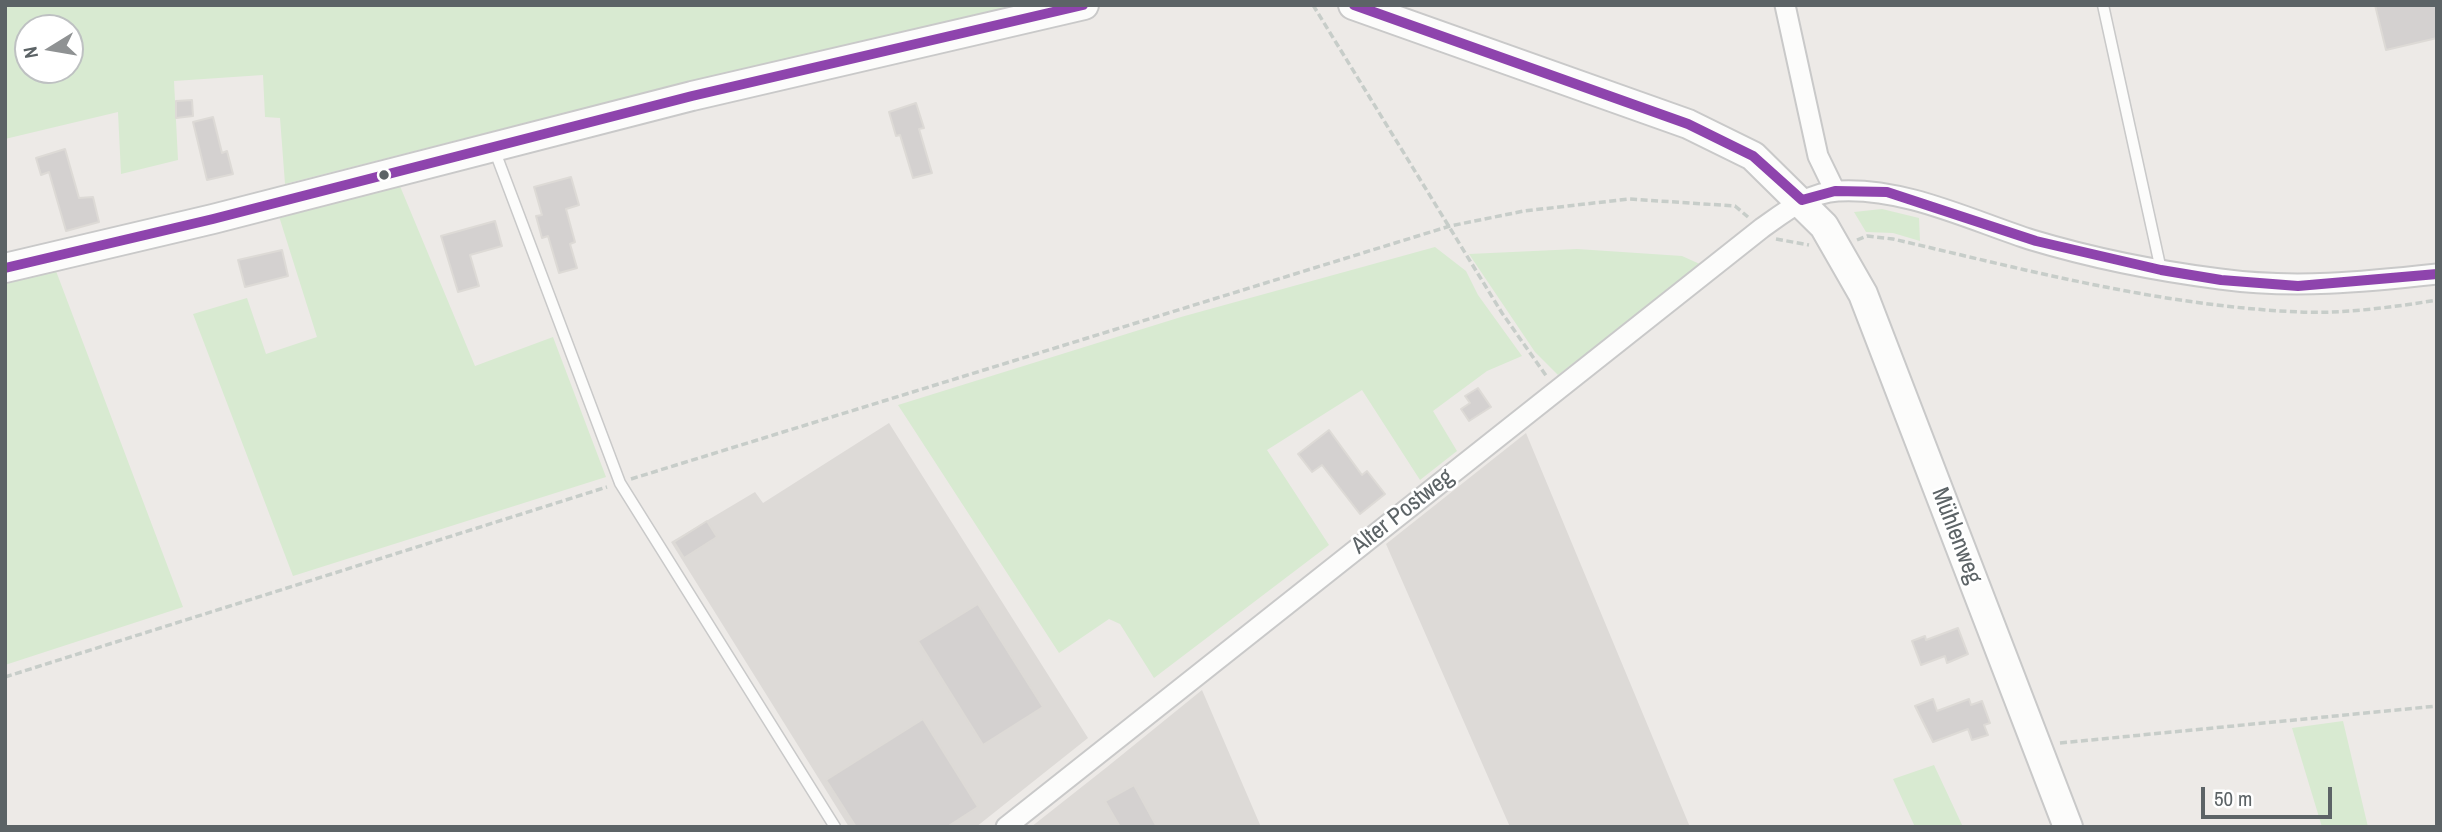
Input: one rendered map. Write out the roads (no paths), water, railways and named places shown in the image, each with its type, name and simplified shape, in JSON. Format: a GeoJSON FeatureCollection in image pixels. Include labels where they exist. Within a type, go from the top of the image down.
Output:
{"type":"FeatureCollection","features":[{"type":"Feature","properties":{"kind":"street"},"geometry":{"type":"LineString","coordinates":[[5,268],[494,149],[692,96],[1084,5]]}},
{"type":"Feature","properties":{"kind":"street","name":"Mühlenweg"},"geometry":{"type":"LineString","coordinates":[[1353,5],[1688,124],[1753,156],[1802,200],[1839,247],[1863,294],[2068,827]]}},
{"type":"Feature","properties":{"kind":"street"},"geometry":{"type":"LineString","coordinates":[[1785,5],[1818,156],[1835,191]]}},
{"type":"Feature","properties":{"kind":"street","name":"Alter Postweg"},"geometry":{"type":"LineString","coordinates":[[1006,827],[1762,228],[1802,200],[1835,191],[1887,192],[2036,241],[2161,270],[2221,280],[2298,286],[2437,274]]}},
{"type":"Feature","properties":{"kind":"lane"},"geometry":{"type":"LineString","coordinates":[[2103,5],[2161,270]]}},
{"type":"Feature","properties":{"kind":"lane"},"geometry":{"type":"LineString","coordinates":[[494,149],[621,483],[835,827]]}}]}
